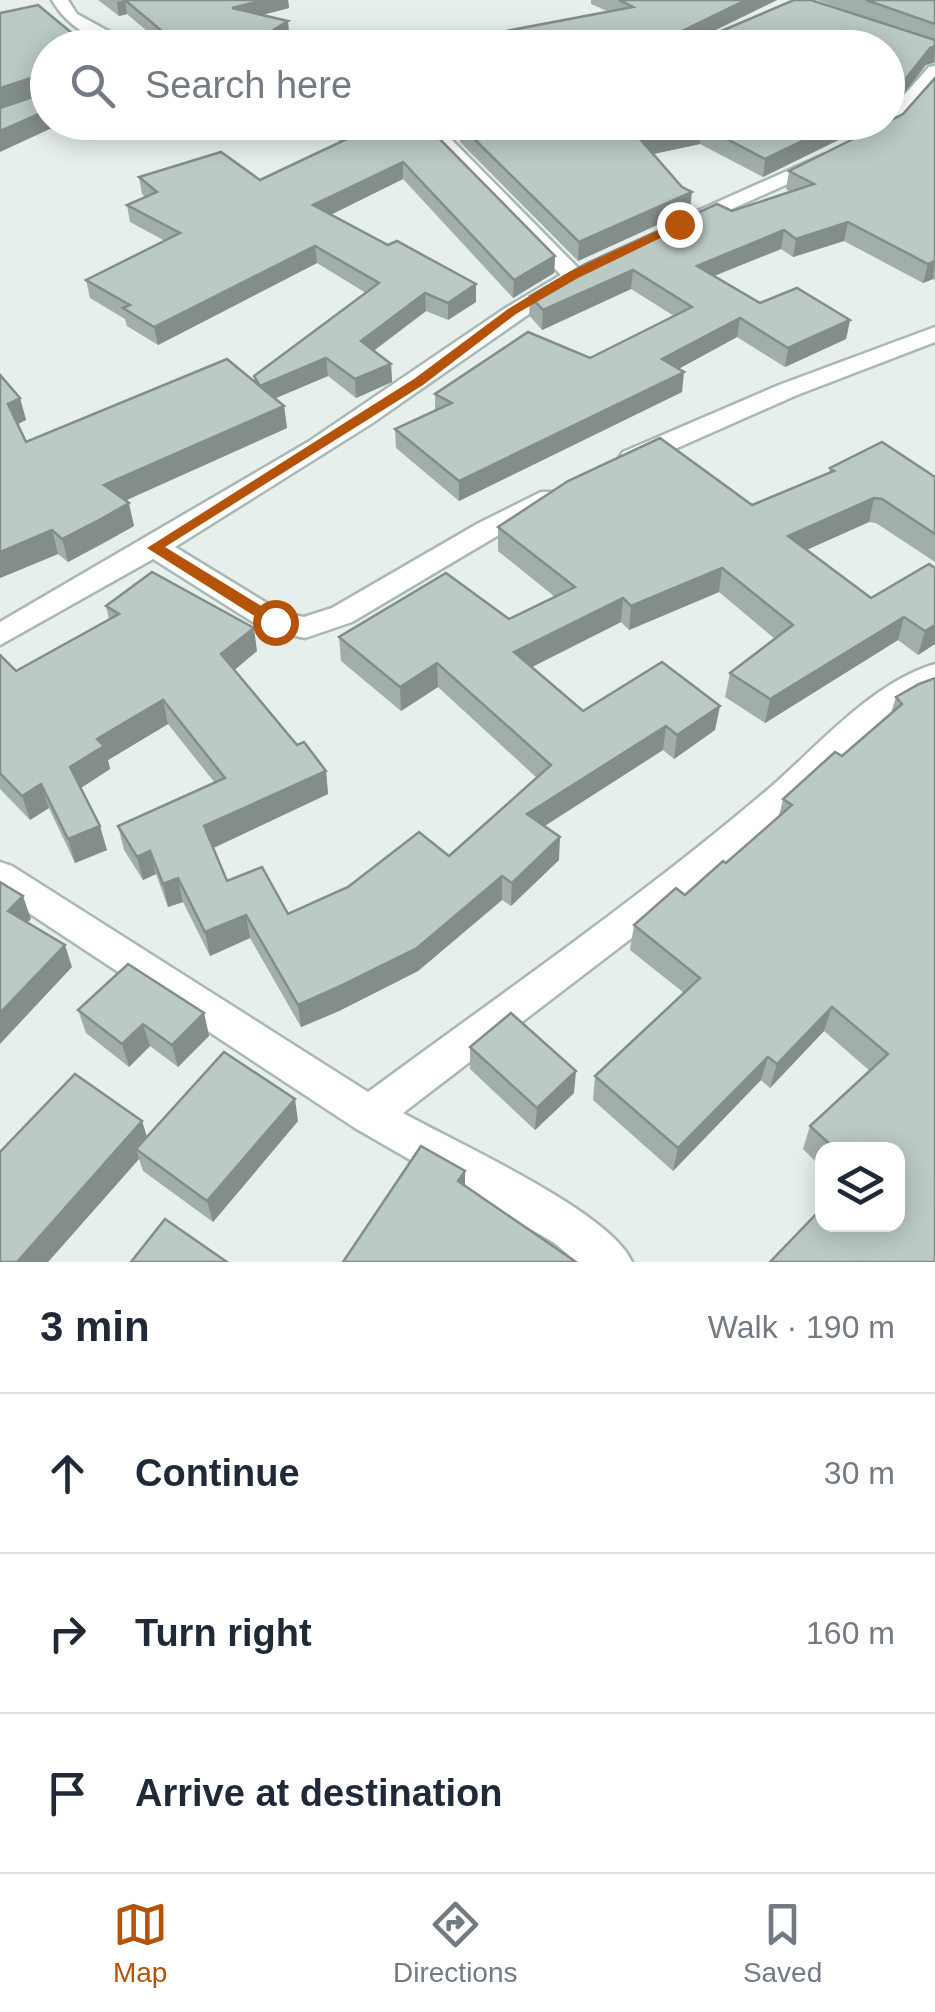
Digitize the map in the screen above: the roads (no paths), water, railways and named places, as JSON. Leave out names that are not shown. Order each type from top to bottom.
[{"type":"street","points":[[60,0],[70,17],[95,30]]},
{"type":"street","points":[[905,110],[935,71]]},
{"type":"street","points":[[0,635],[154,548],[337,436],[418,382],[512,311],[582,271],[442,140]]},
{"type":"street","points":[[661,232],[862,140]]},
{"type":"street","points":[[611,468],[788,390],[935,334]]},
{"type":"street","points":[[154,548],[275,622],[305,628],[342,615],[487,530],[576,486]]},
{"type":"street","points":[[369,1114],[748,824],[867,717],[935,675]]},
{"type":"street","points":[[0,876],[369,1114],[568,1228],[610,1262]]}]
